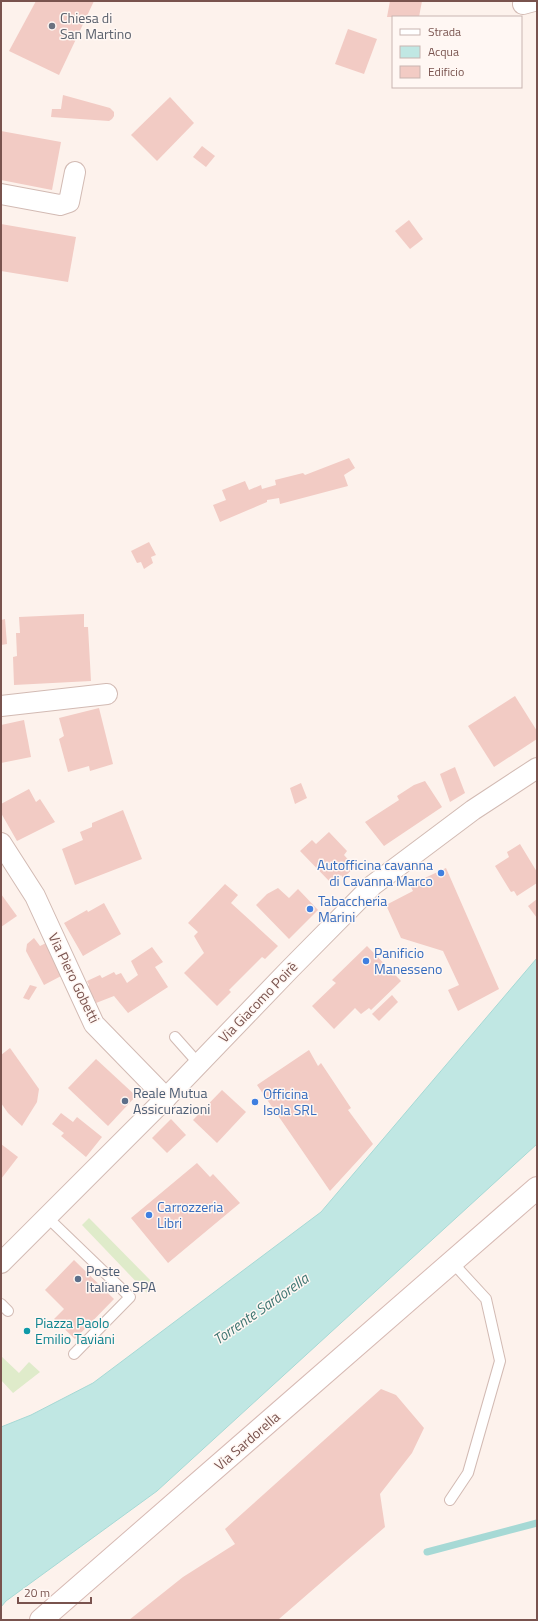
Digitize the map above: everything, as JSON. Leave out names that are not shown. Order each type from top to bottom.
[{"type":"main road","name":"Via Sardorella","points":[[41,1620],[537,1188]]},
{"type":"street","points":[[1,194],[60,205],[69,202],[75,172]]},
{"type":"street","points":[[1,706],[107,694]]},
{"type":"street","name":"Via Giacomo Poirè","points":[[1,1263],[166,1098],[373,885],[473,810],[537,768]]},
{"type":"street","name":"Via Piero Gobetti","points":[[1,843],[35,896],[94,1024],[166,1098]]},
{"type":"lane","points":[[175,1037],[199,1064]]},
{"type":"lane","points":[[47,1217],[130,1297],[74,1354]]},
{"type":"lane","points":[[450,1500],[468,1473],[500,1361],[486,1299],[452,1262]]},
{"type":"green space","points":[[89,1218],[156,1286],[147,1293],[82,1225]]},
{"type":"green space","points":[[1,1356],[19,1373],[29,1362],[40,1372],[13,1393],[1,1380]]},
{"type":"water","name":"Torrente Sardorella","points":[[537,958],[537,1144],[157,1491],[6,1601],[1,1607],[1,1427],[31,1415],[93,1383],[321,1212]]},
{"type":"building","name":"Chiesa di San Martino","points":[[36,1],[94,1],[59,75],[9,51]]},
{"type":"building","points":[[390,1],[422,1],[419,16],[387,17]]},
{"type":"building","points":[[348,29],[377,39],[364,74],[335,64]]},
{"type":"building","points":[[63,95],[110,108],[114,112],[114,116],[109,121],[51,117],[52,109],[61,109]]},
{"type":"building","points":[[170,97],[194,123],[157,161],[131,135]]},
{"type":"building","points":[[1,131],[61,142],[52,190],[1,180]]},
{"type":"building","points":[[202,146],[215,156],[206,167],[193,157]]},
{"type":"building","points":[[409,220],[423,239],[410,249],[395,231]]},
{"type":"building","points":[[1,224],[76,237],[68,282],[1,271]]},
{"type":"building","points":[[349,458],[355,468],[344,475],[348,486],[280,504],[279,498],[267,500],[267,502],[220,522],[213,505],[226,500],[222,490],[245,481],[249,490],[261,485],[262,489],[276,485],[275,480],[303,473],[305,475]]},
{"type":"building","points":[[149,542],[156,555],[151,557],[153,563],[144,569],[141,562],[137,563],[131,551]]},
{"type":"building","points":[[84,614],[84,627],[88,627],[91,681],[14,685],[13,657],[17,656],[16,633],[20,633],[19,617]]},
{"type":"building","points":[[5,619],[7,644],[1,645],[1,620]]},
{"type":"building","points":[[515,696],[537,731],[537,739],[494,767],[468,726]]},
{"type":"building","points":[[99,708],[113,764],[90,771],[89,766],[68,772],[59,739],[64,736],[59,718]]},
{"type":"building","points":[[24,720],[31,757],[1,763],[1,725]]},
{"type":"building","points":[[455,767],[465,793],[450,802],[440,774]]},
{"type":"building","points":[[425,781],[442,807],[384,846],[365,822],[399,800],[397,796],[414,785]]},
{"type":"building","points":[[301,783],[307,798],[295,804],[290,788]]},
{"type":"building","points":[[29,789],[36,802],[40,799],[55,822],[17,841],[1,813],[1,804]]},
{"type":"building","points":[[123,810],[142,859],[75,885],[62,849],[83,840],[80,832],[92,827],[92,823]]},
{"type":"building","points":[[329,832],[347,851],[344,855],[355,867],[343,878],[341,875],[332,884],[300,851],[312,840],[316,844]]},
{"type":"building","points":[[520,844],[537,872],[537,883],[517,896],[514,891],[511,892],[495,866],[509,857],[507,852]]},
{"type":"building","points":[[446,868],[499,989],[458,1011],[448,990],[459,985],[443,951],[401,938],[386,905],[413,891],[410,885]]},
{"type":"building","points":[[225,884],[238,895],[231,903],[278,946],[265,959],[262,957],[229,990],[231,992],[217,1006],[184,973],[204,953],[194,936],[198,932],[188,923]]},
{"type":"building","points":[[278,888],[289,898],[298,889],[318,910],[289,939],[256,905],[267,894]]},
{"type":"building","points":[[1,894],[17,916],[1,927]]},
{"type":"building","points":[[537,899],[537,918],[528,906]]},
{"type":"building","points":[[104,903],[121,934],[83,956],[64,923],[87,910],[88,912]]},
{"type":"building","points":[[34,938],[40,946],[46,943],[63,975],[44,985],[26,951],[27,944]]},
{"type":"building","points":[[367,946],[401,981],[371,1010],[369,1008],[361,1014],[355,1008],[334,1029],[312,1006],[336,983],[332,980]]},
{"type":"building","points":[[152,947],[163,962],[155,967],[168,987],[128,1013],[114,996],[96,1003],[94,998],[91,998],[86,990],[89,985],[87,981],[100,975],[102,978],[114,972],[116,975],[121,973],[127,983],[138,975],[131,961]]},
{"type":"building","points":[[30,985],[37,987],[29,1000],[23,998]]},
{"type":"building","points":[[392,995],[398,1002],[379,1021],[372,1014]]},
{"type":"building","points":[[10,1048],[39,1089],[37,1102],[22,1126],[8,1113],[1,1103],[1,1055]]},
{"type":"building","points":[[309,1050],[318,1066],[321,1063],[351,1108],[348,1110],[373,1144],[330,1191],[257,1085]]},
{"type":"building","points":[[96,1059],[136,1096],[108,1126],[68,1088]]},
{"type":"building","points":[[222,1090],[246,1112],[217,1143],[193,1120]]},
{"type":"building","points":[[61,1113],[73,1122],[77,1117],[102,1137],[86,1157],[61,1136],[64,1133],[52,1124]]},
{"type":"building","points":[[171,1119],[186,1135],[167,1153],[152,1138]]},
{"type":"building","points":[[1,1144],[18,1157],[1,1179]]},
{"type":"building","points":[[197,1163],[210,1177],[213,1174],[240,1203],[168,1263],[131,1218]]},
{"type":"building","points":[[74,1260],[114,1299],[75,1339],[54,1319],[64,1309],[45,1290]]},
{"type":"building","points":[[381,1389],[396,1395],[424,1428],[412,1453],[380,1494],[385,1527],[279,1619],[129,1620],[183,1577],[235,1544],[225,1529]]},
{"type":"waterway","points":[[427,1552],[537,1523]]},
{"type":"place","name":"Chiesa di San Martino","points":[[52,26]]},
{"type":"place","name":"Autofficina cavanna di Cavanna Marco","points":[[441,873]]},
{"type":"place","name":"Tabaccheria Marini","points":[[310,909]]},
{"type":"place","name":"Panificio Manesseno","points":[[366,961]]},
{"type":"place","name":"Reale Mutua Assicurazioni","points":[[125,1101]]},
{"type":"place","name":"Officina Isola SRL","points":[[255,1102]]},
{"type":"place","name":"Carrozzeria Libri","points":[[149,1215]]},
{"type":"place","name":"Poste Italiane SPA","points":[[78,1279]]},
{"type":"place","name":"Piazza Paolo Emilio Taviani","points":[[27,1331]]}]
